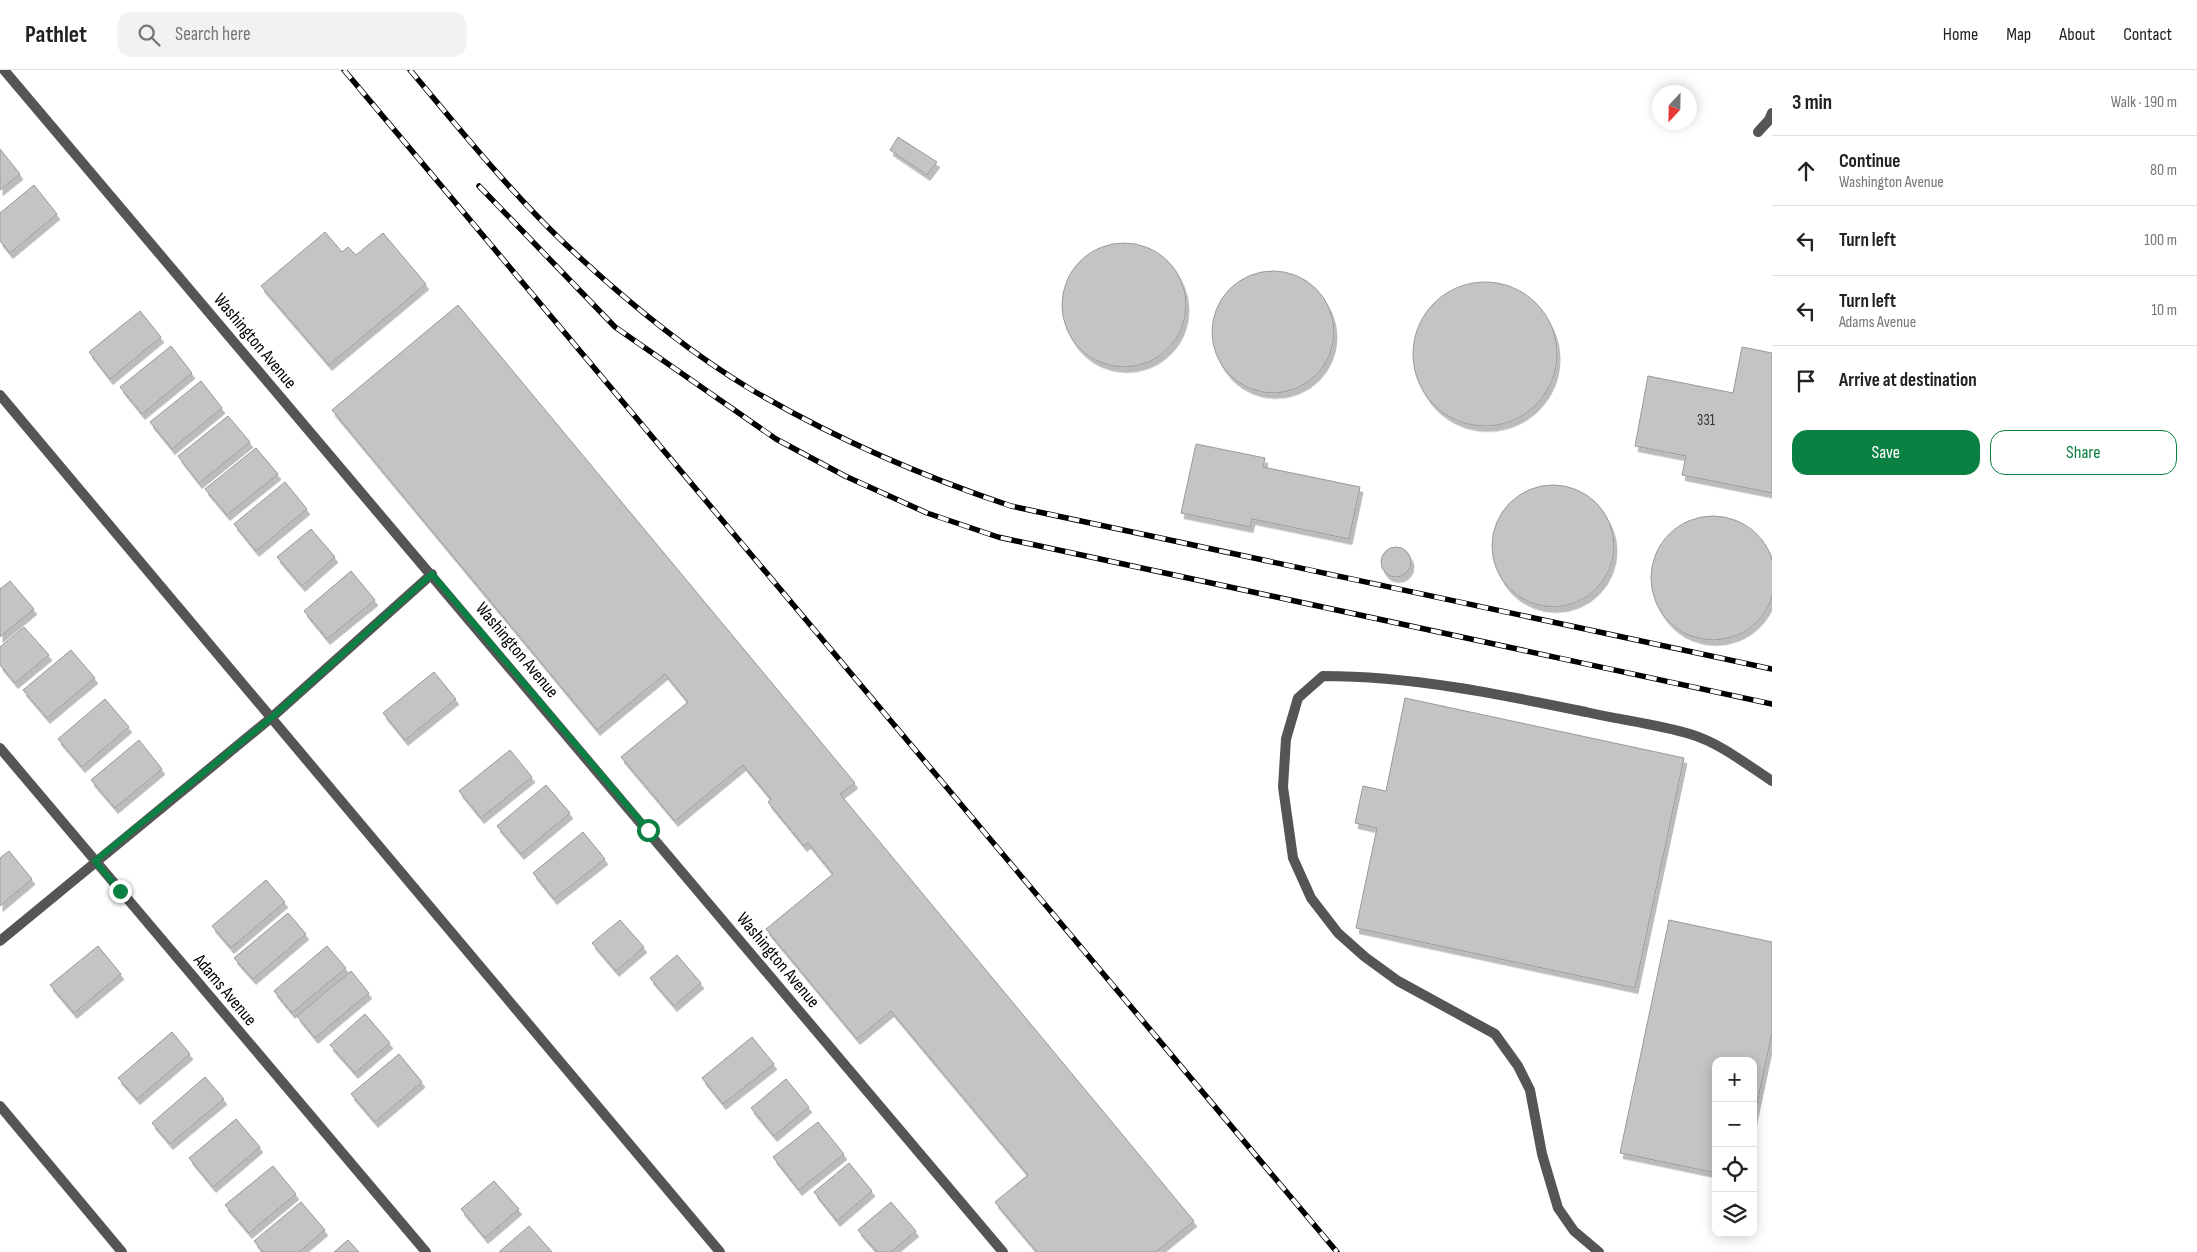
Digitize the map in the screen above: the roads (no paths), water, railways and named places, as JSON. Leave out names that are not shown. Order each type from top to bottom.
[{"type":"street","name":"Washington Avenue","points":[[4,70],[432,574],[1003,1252]]},
{"type":"street","points":[[1758,132],[1769,120],[1772,113]]},
{"type":"street","points":[[0,395],[720,1252]]},
{"type":"street","points":[[0,941],[271,718],[432,574]]},
{"type":"street","points":[[1599,1252],[1574,1232],[1558,1208],[1542,1154],[1530,1090],[1518,1066],[1496,1034],[1398,981],[1365,957],[1338,933],[1311,898],[1293,858],[1283,787],[1286,739],[1298,698],[1322,676],[1355,676],[1416,682],[1540,703],[1690,734],[1721,748],[1772,781]]},
{"type":"street","name":"Adams Avenue","points":[[0,748],[426,1252]]},
{"type":"street","points":[[0,1106],[122,1252]]},
{"type":"railway","points":[[344,70],[1337,1252]]},
{"type":"railway","points":[[410,70],[521,199],[561,240],[629,301],[677,339],[752,390],[814,424],[879,455],[944,482],[1011,506],[1772,669]]},
{"type":"railway","points":[[479,186],[615,327],[776,439],[845,476],[927,513],[998,537],[1772,704]]}]
